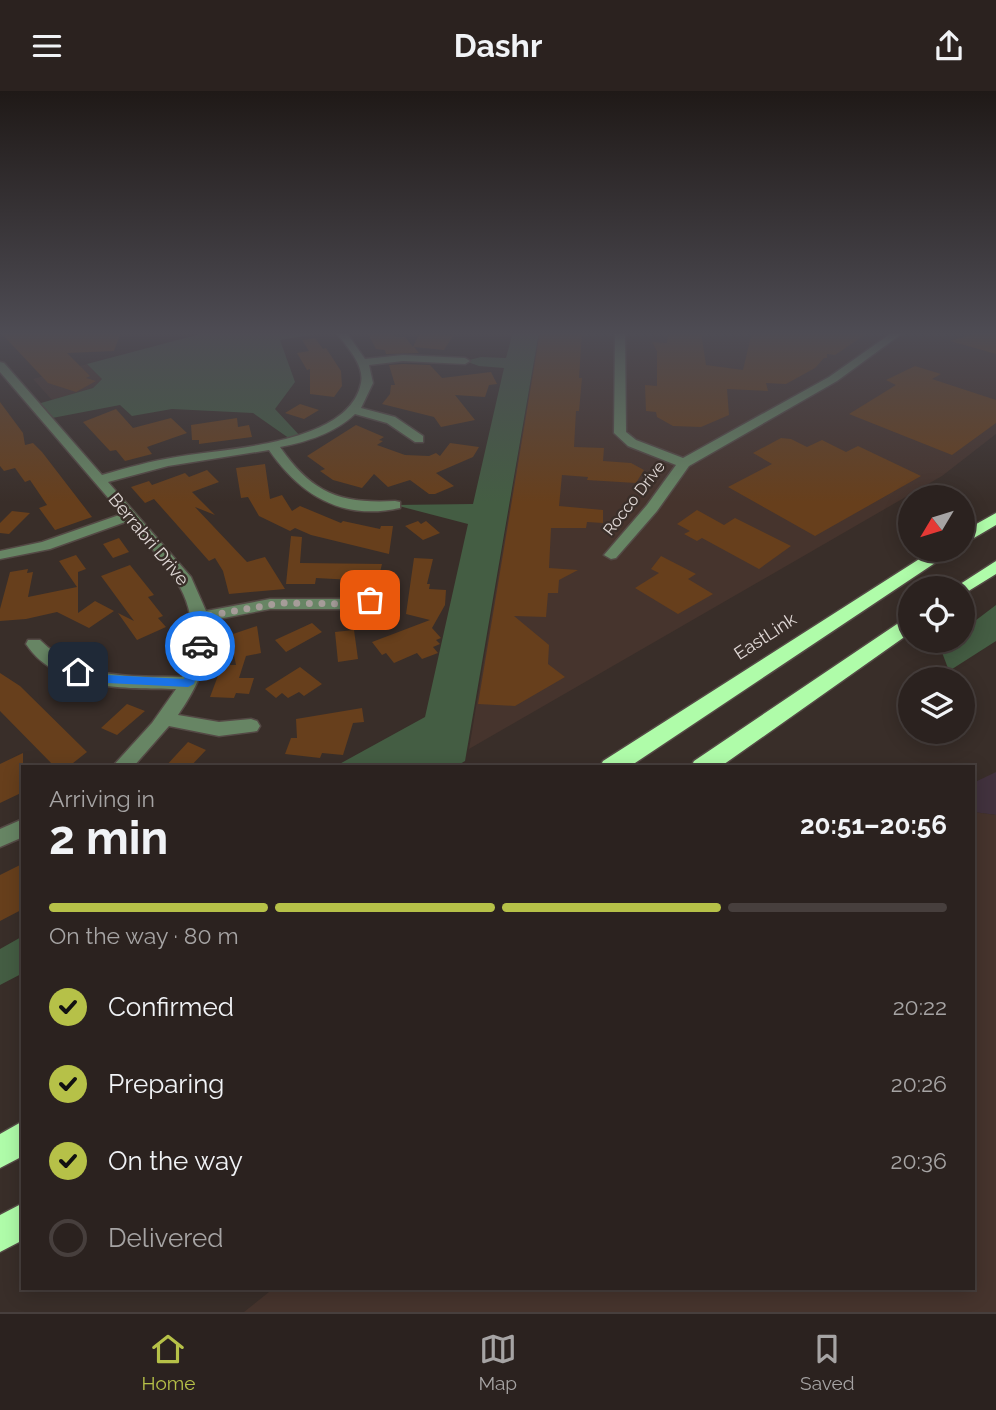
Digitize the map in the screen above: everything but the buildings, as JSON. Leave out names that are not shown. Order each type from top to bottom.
[{"type":"highway","points":[[975,532],[996,518]]},
{"type":"highway","name":"EastLink","points":[[614,765],[928,562]]},
{"type":"highway","points":[[975,580],[996,566]]},
{"type":"highway","points":[[705,765],[898,632]]},
{"type":"highway","points":[[0,1152],[21,1138]]},
{"type":"highway","points":[[0,1235],[21,1221]]},
{"type":"street","name":"Berrabri Drive","points":[[21,389],[186,580],[201,617],[199,653],[188,684],[166,719],[123,765]]},
{"type":"street","points":[[100,481],[179,460],[273,447],[317,432],[352,409],[364,389]]},
{"type":"street","points":[[620,389],[620,433],[632,443],[684,463]]},
{"type":"street","name":"Rocco Drive","points":[[611,555],[652,508],[684,463],[815,389]]},
{"type":"street","points":[[352,409],[395,422],[419,439]]},
{"type":"street","points":[[273,447],[293,476],[320,494],[353,505],[395,505]]},
{"type":"street","points":[[0,555],[46,546],[130,516]]},
{"type":"street","points":[[201,617],[280,603],[352,604],[370,600]]},
{"type":"street","points":[[34,645],[52,663],[88,675],[188,684]]},
{"type":"street","points":[[166,719],[219,729],[251,726]]},
{"type":"street","points":[[0,839],[21,828]]},
{"type":"shaded area","points":[[42,389],[90,389],[52,400]]},
{"type":"shaded area","points":[[529,389],[996,389],[996,434],[926,485],[898,485],[898,501],[469,749]]},
{"type":"shaded area","points":[[996,772],[996,815],[975,812],[975,782]]},
{"type":"shaded area","points":[[975,812],[996,815],[996,1312],[244,1312],[272,1290],[975,1290]]},
{"type":"green space","points":[[90,389],[290,389],[275,409],[302,438],[293,441],[253,413],[172,409],[132,416],[120,405],[47,419],[34,405]]},
{"type":"green space","points":[[499,389],[529,389],[465,761],[458,765],[338,765],[425,717],[468,524],[395,505],[473,504]]},
{"type":"green space","points":[[996,605],[996,641],[955,667],[948,667],[942,653],[975,653],[975,621]]},
{"type":"green space","points":[[21,937],[21,974],[0,985],[0,949]]},
{"type":"way so far","points":[[200,646],[201,617],[270,604],[352,604],[370,600]]},
{"type":"route","points":[[78,672],[107,679],[188,684],[200,646]]}]
